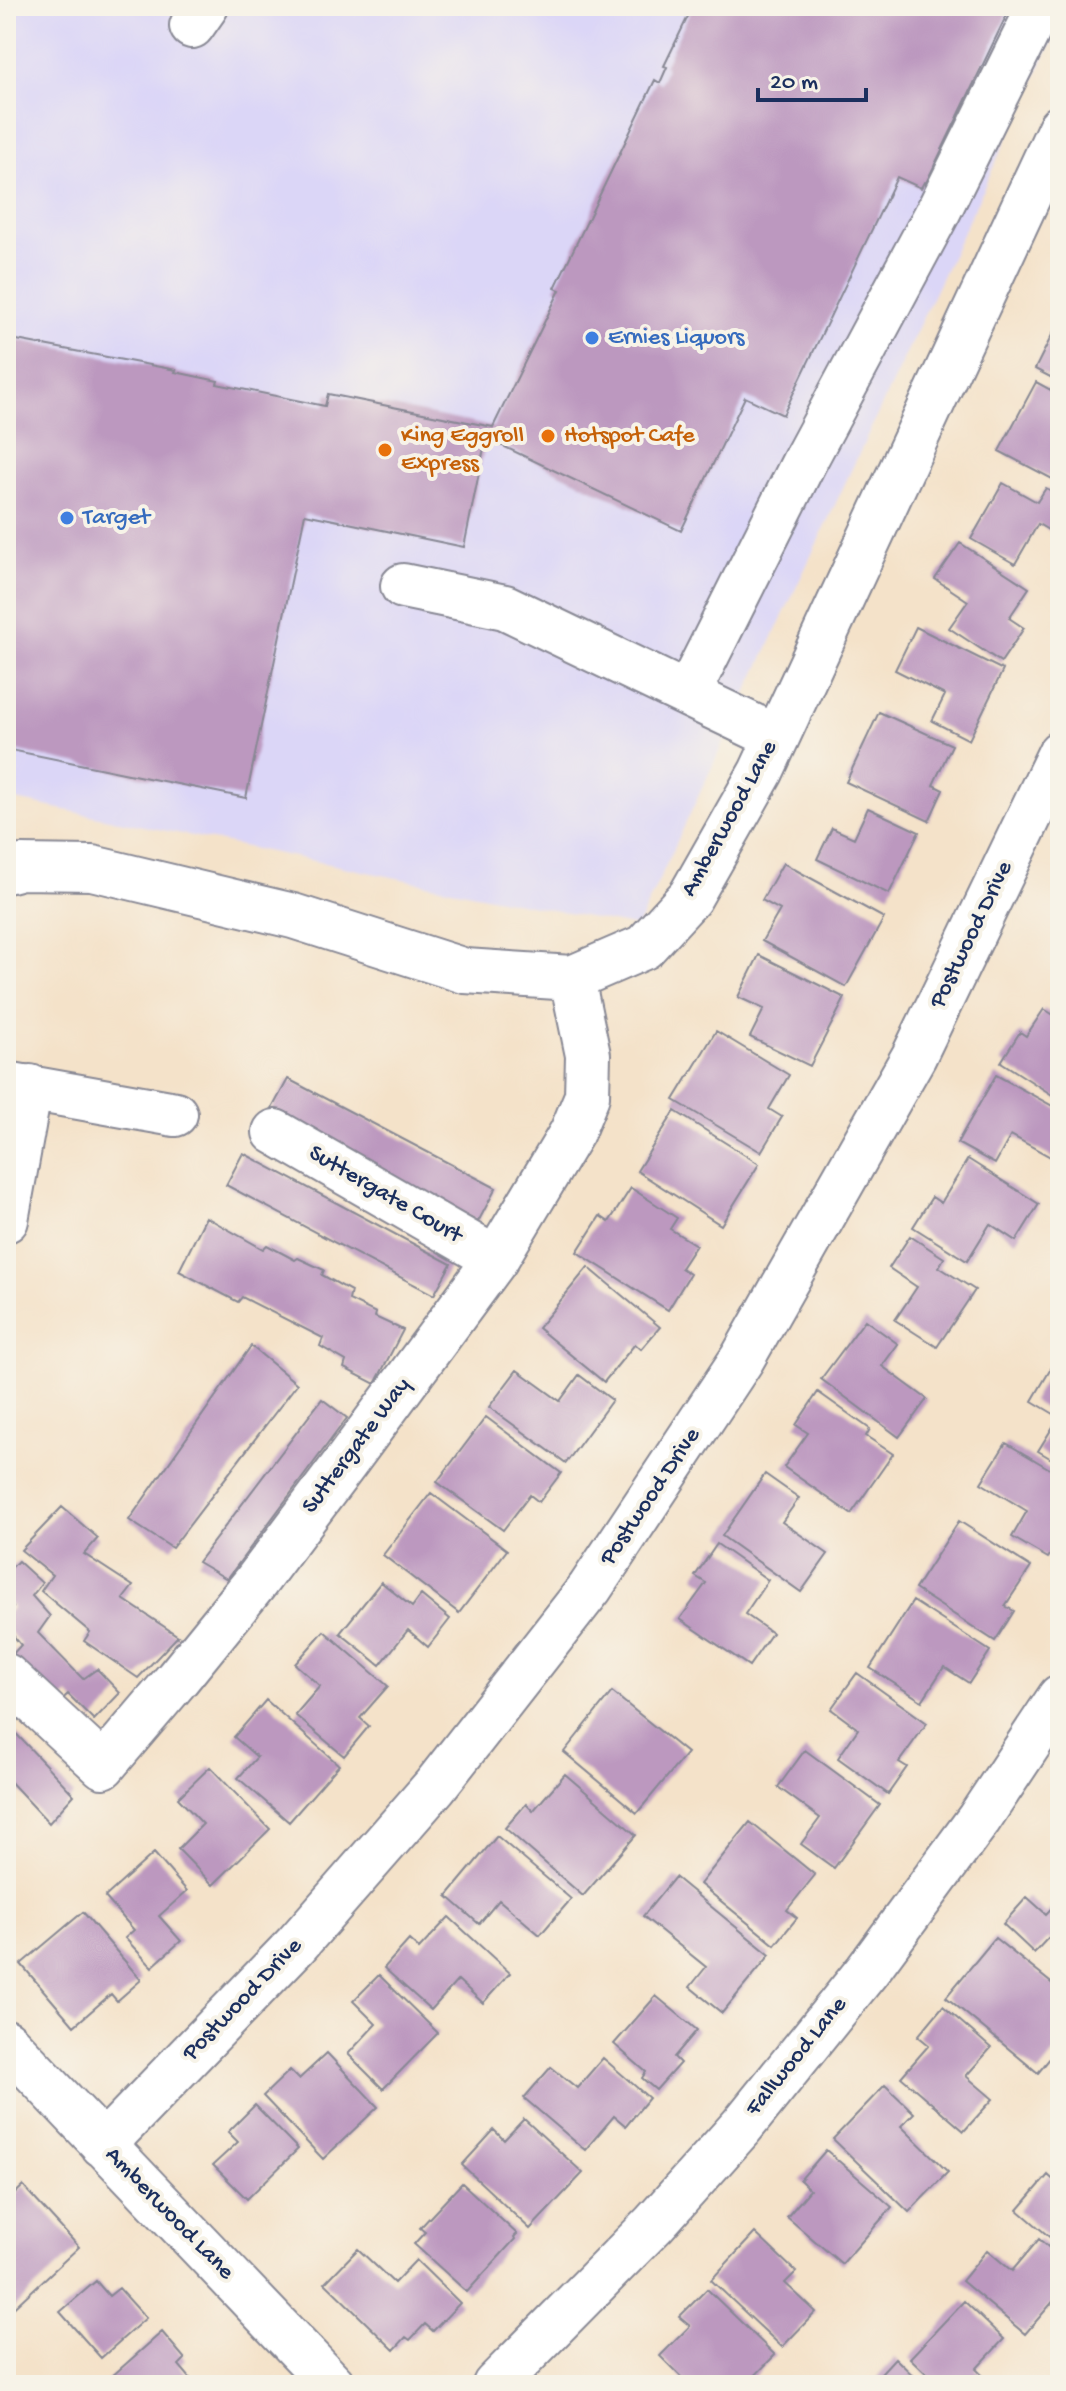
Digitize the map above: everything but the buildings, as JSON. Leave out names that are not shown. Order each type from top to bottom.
[{"type":"street","points":[[688,693],[804,462],[939,210],[1040,6]]},
{"type":"street","name":"Amberwood Lane","points":[[6,871],[21,867],[92,868],[293,916],[465,971],[572,978],[644,947],[690,897],[761,772],[1060,128]]},
{"type":"street","points":[[403,586],[505,607],[776,737]]},
{"type":"street","name":"Postwood Drive","points":[[103,2145],[296,1945],[435,1786],[590,1588],[742,1359],[914,1056],[1060,753]]},
{"type":"street","name":"Suttergate Way","points":[[6,1676],[103,1766],[255,1583],[496,1259],[572,1132],[587,1096],[588,1055],[572,978]]},
{"type":"street","points":[[6,1220],[18,1085],[175,1114]]},
{"type":"street","name":"Suttergate Court","points":[[275,1132],[496,1259]]},
{"type":"street","name":"Fallwood Lane","points":[[495,2385],[654,2224],[742,2126],[867,1971],[979,1819],[1060,1697]]},
{"type":"street","name":"Amberwood Lane","points":[[6,2042],[333,2385]]},
{"type":"shaded area","points":[[6,6],[1060,6],[1060,25],[637,927],[6,798]]},
{"type":"place","name":"Ernies Liquors","points":[[592,338]]},
{"type":"place","name":"Hotspot Cafe","points":[[548,436]]},
{"type":"place","name":"King Eggroll Express","points":[[385,450]]},
{"type":"place","name":"Target","points":[[67,518]]}]
